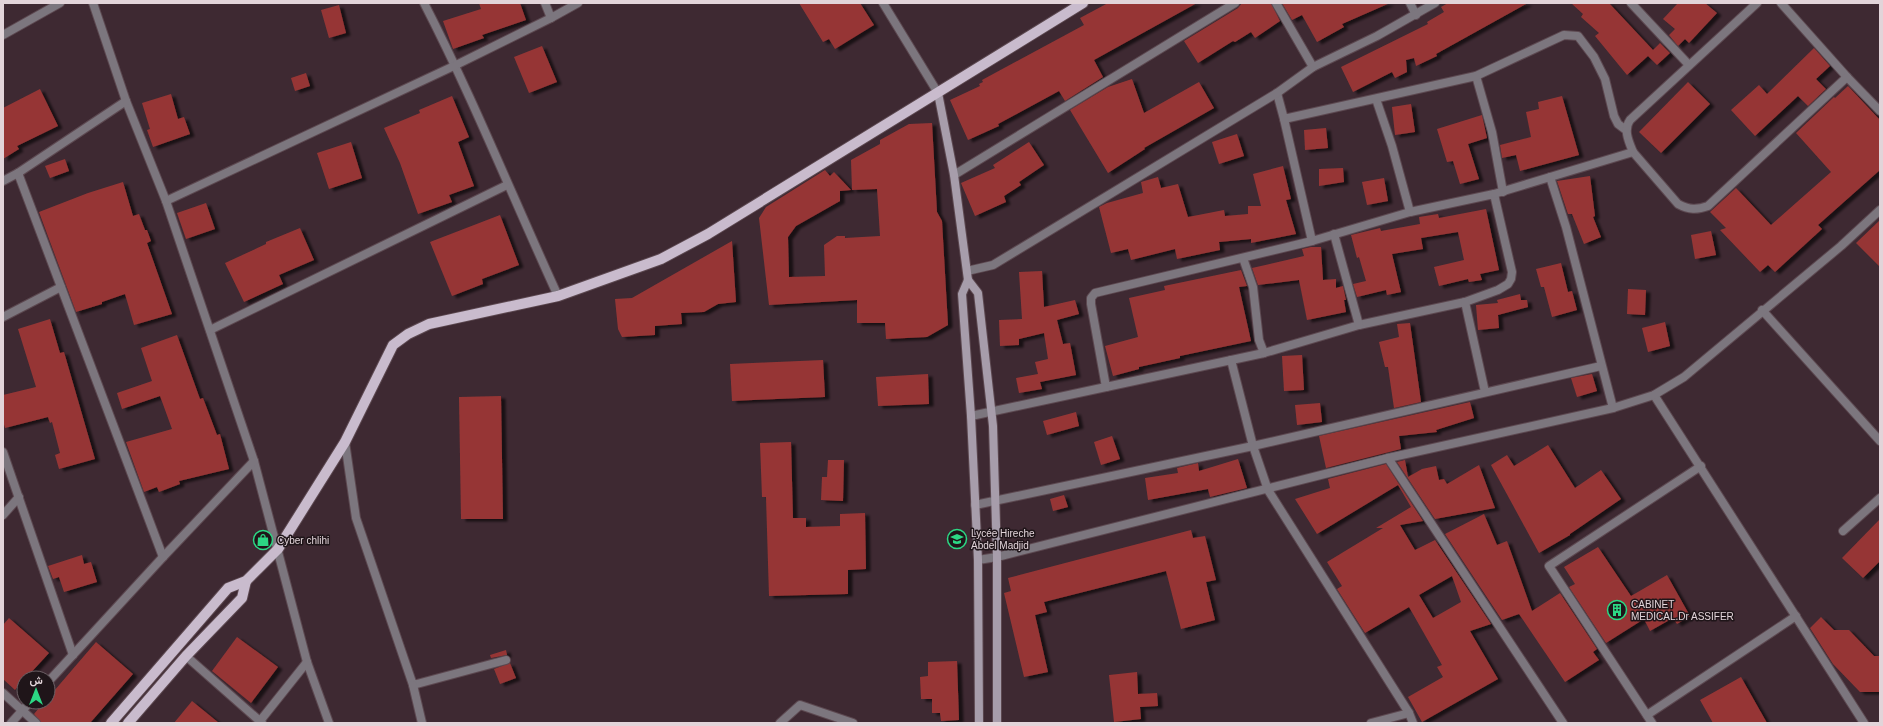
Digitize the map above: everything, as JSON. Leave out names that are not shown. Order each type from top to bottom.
[{"type":"main road","points":[[111,723],[228,588],[246,581],[278,549],[345,442],[394,345],[408,334],[429,324],[558,296],[661,259],[708,234],[1083,3]]},
{"type":"main road","points":[[128,723],[186,656],[242,598],[246,581]]},
{"type":"street","points":[[3,35],[60,3]]},
{"type":"street","points":[[93,3],[126,101],[166,201],[254,461],[307,662],[328,723]]},
{"type":"street","points":[[424,3],[456,65],[507,185],[558,296]]},
{"type":"street","points":[[545,3],[551,18]]},
{"type":"street","points":[[166,201],[456,65],[578,3]]},
{"type":"street","points":[[883,3],[938,93],[954,175],[967,276],[962,294],[971,416],[978,560],[979,723]]},
{"type":"street","points":[[954,175],[1235,3]]},
{"type":"street","points":[[1276,3],[1313,67]]},
{"type":"street","points":[[1410,3],[1416,15]]},
{"type":"street","points":[[967,276],[992,265],[1277,93],[1313,67],[1416,15],[1435,3]]},
{"type":"street","points":[[1631,3],[1689,65]]},
{"type":"street","points":[[1757,3],[1626,125],[1626,130],[1633,152],[1678,204],[1687,209],[1703,208],[1708,206],[1747,172],[1847,78]]},
{"type":"street","points":[[1781,3],[1847,78],[1880,111]]},
{"type":"street","points":[[1284,119],[1476,76],[1564,35],[1578,36],[1600,69],[1614,116],[1618,124],[1626,130]]},
{"type":"street","points":[[1476,76],[1492,132],[1503,192]]},
{"type":"street","points":[[1277,93],[1312,241]]},
{"type":"street","points":[[1376,99],[1392,146],[1410,212]]},
{"type":"street","points":[[3,181],[18,173],[126,101]]},
{"type":"street","points":[[1106,387],[1092,316],[1090,298],[1093,294],[1312,241],[1410,212],[1503,192],[1633,152]]},
{"type":"street","points":[[18,173],[162,557]]},
{"type":"street","points":[[1550,177],[1566,227],[1613,408]]},
{"type":"street","points":[[210,330],[507,185]]},
{"type":"street","points":[[971,416],[1264,353],[1359,326],[1465,302],[1498,290],[1508,284],[1511,279],[1511,265],[1494,194]]},
{"type":"street","points":[[978,560],[997,557],[1268,490],[1388,458],[1613,408],[1654,395],[1684,377],[1840,246],[1880,210]]},
{"type":"street","points":[[1334,234],[1359,326]]},
{"type":"street","points":[[1243,258],[1252,287],[1259,340],[1264,353]]},
{"type":"street","points":[[967,276],[978,293],[992,412],[997,557],[997,723]]},
{"type":"street","points":[[3,317],[61,287]]},
{"type":"street","points":[[1465,302],[1485,392]]},
{"type":"street","points":[[1762,310],[1880,441]]},
{"type":"street","points":[[1231,360],[1253,446],[1268,490],[1409,713],[1413,723]]},
{"type":"street","points":[[975,505],[996,502],[1253,446],[1601,366]]},
{"type":"street","points":[[1654,395],[1701,466],[1864,723]]},
{"type":"street","points":[[345,442],[356,518],[413,685],[422,723]]},
{"type":"street","points":[[3,452],[73,655]]},
{"type":"street","points":[[1388,458],[1563,723]]},
{"type":"street","points":[[56,673],[162,557],[254,461]]},
{"type":"street","points":[[1652,723],[1549,566],[1701,466]]},
{"type":"street","points":[[3,515],[19,497]]},
{"type":"street","points":[[1843,531],[1880,498]]},
{"type":"street","points":[[1647,715],[1796,616]]},
{"type":"street","points":[[186,656],[261,722],[307,662]]},
{"type":"street","points":[[413,685],[506,660]]},
{"type":"street","points":[[3,693],[16,704]]},
{"type":"street","points":[[780,723],[800,705],[852,723]]},
{"type":"street","points":[[11,723],[23,710],[36,723]]},
{"type":"street","points":[[1371,723],[1409,713]]},
{"type":"building","points":[[479,3],[520,3],[526,20],[482,35],[484,38],[453,49],[443,21],[481,9]]},
{"type":"building","points":[[799,3],[860,3],[874,25],[835,49],[829,39],[823,42]]},
{"type":"building","points":[[1108,3],[1197,3],[1094,60],[1103,77],[1065,101],[1059,91],[998,124],[999,126],[968,140],[950,100],[980,86],[979,84],[983,82],[982,80],[1084,25],[1080,18]]},
{"type":"building","points":[[1242,3],[1271,3],[1280,21],[1255,38],[1251,32],[1235,42],[1233,41],[1198,63],[1184,41],[1238,8]]},
{"type":"building","points":[[1282,3],[1390,3],[1342,24],[1344,27],[1317,42],[1302,15],[1292,20]]},
{"type":"building","points":[[1448,3],[1528,3],[1436,54],[1437,56],[1416,66],[1414,58],[1406,60],[1407,72],[1395,78],[1392,72],[1353,92],[1341,67],[1428,24],[1427,22],[1444,12],[1441,7]]},
{"type":"building","points":[[1571,3],[1609,3],[1653,50],[1660,43],[1670,53],[1657,65],[1648,56],[1627,75],[1595,36],[1599,33],[1581,17],[1583,14]]},
{"type":"building","points":[[1678,3],[1705,3],[1717,13],[1689,43],[1685,39],[1678,46],[1669,35],[1675,29],[1663,19]]},
{"type":"building","points":[[339,5],[346,33],[329,38],[321,10]]},
{"type":"building","points":[[542,46],[557,82],[529,93],[514,57]]},
{"type":"building","points":[[1814,48],[1830,66],[1816,79],[1826,89],[1808,106],[1798,96],[1755,136],[1731,110],[1759,85],[1767,94]]},
{"type":"building","points":[[306,73],[310,86],[295,91],[291,78]]},
{"type":"building","points":[[1132,79],[1144,113],[1199,82],[1214,108],[1144,148],[1145,149],[1108,173],[1070,110],[1108,87]]},
{"type":"building","points":[[1688,82],[1710,104],[1661,153],[1639,132]]},
{"type":"building","points":[[1848,86],[1880,120],[1880,170],[1818,225],[1822,229],[1775,272],[1768,265],[1760,272],[1720,230],[1726,228],[1710,212],[1736,188],[1771,225],[1831,172],[1796,133],[1834,97],[1835,98]]},
{"type":"building","points":[[40,89],[58,126],[17,146],[19,149],[3,159],[3,108]]},
{"type":"building","points":[[171,94],[178,119],[184,117],[190,134],[153,147],[147,130],[150,129],[142,103]]},
{"type":"building","points":[[452,96],[469,137],[458,142],[474,186],[449,195],[452,202],[418,214],[400,163],[384,128],[420,113],[419,110]]},
{"type":"building","points":[[1562,96],[1579,155],[1520,171],[1516,155],[1502,158],[1500,145],[1531,137],[1526,112],[1539,109],[1538,102]]},
{"type":"building","points":[[1411,104],[1415,132],[1395,135],[1392,107]]},
{"type":"building","points":[[1482,115],[1487,138],[1468,144],[1479,179],[1460,184],[1453,161],[1447,162],[1437,129]]},
{"type":"building","points":[[932,123],[937,212],[942,221],[948,325],[927,337],[886,339],[885,323],[857,323],[857,300],[769,305],[759,218],[766,207],[825,170],[830,176],[834,172],[851,190],[840,191],[840,201],[796,226],[788,237],[789,277],[825,276],[824,245],[837,236],[845,236],[845,238],[880,236],[877,189],[852,190],[851,160],[880,144],[880,140],[909,124]]},
{"type":"building","points":[[1326,128],[1328,148],[1305,150],[1304,130]]},
{"type":"building","points":[[1237,134],[1244,156],[1219,164],[1212,142]]},
{"type":"building","points":[[351,142],[362,178],[329,189],[317,153]]},
{"type":"building","points":[[1029,142],[1044,165],[1019,182],[1021,185],[1004,196],[1006,202],[975,216],[961,183],[995,168],[993,165]]},
{"type":"building","points":[[65,159],[69,171],[50,178],[45,166]]},
{"type":"building","points":[[1283,166],[1291,199],[1286,200],[1296,234],[1251,243],[1251,239],[1219,242],[1220,250],[1177,259],[1175,249],[1131,260],[1128,249],[1111,253],[1099,207],[1107,203],[1143,193],[1141,182],[1158,177],[1161,188],[1178,184],[1188,217],[1224,210],[1225,216],[1248,214],[1248,206],[1261,206],[1253,174]]},
{"type":"building","points":[[1343,168],[1344,182],[1319,186],[1319,169]]},
{"type":"building","points":[[1590,176],[1595,216],[1593,217],[1601,237],[1584,244],[1572,214],[1568,214],[1557,181]]},
{"type":"building","points":[[1384,178],[1388,201],[1367,205],[1362,182]]},
{"type":"building","points":[[123,182],[133,216],[139,214],[145,230],[147,230],[151,241],[147,243],[172,314],[134,325],[125,294],[102,302],[102,304],[76,312],[39,212],[88,193]]},
{"type":"building","points":[[206,203],[215,229],[186,239],[177,213]]},
{"type":"building","points":[[1486,209],[1499,270],[1480,274],[1482,280],[1469,282],[1468,279],[1439,286],[1434,267],[1464,260],[1458,232],[1421,238],[1423,249],[1392,254],[1401,292],[1387,295],[1386,290],[1357,297],[1353,284],[1366,281],[1359,257],[1357,258],[1351,235],[1380,228],[1381,231],[1420,224],[1419,217],[1438,214],[1439,218]]},
{"type":"building","points":[[500,215],[519,265],[482,279],[483,284],[452,296],[430,242]]},
{"type":"building","points":[[1880,220],[1880,267],[1856,243]]},
{"type":"building","points":[[300,228],[314,260],[279,275],[283,284],[244,302],[225,263],[266,244],[266,242]]},
{"type":"building","points":[[1711,231],[1716,255],[1695,259],[1691,235]]},
{"type":"building","points":[[732,241],[736,302],[718,304],[704,312],[681,313],[682,324],[655,326],[655,335],[622,337],[618,329],[615,299],[632,298]]},
{"type":"building","points":[[1321,247],[1323,280],[1336,279],[1336,288],[1343,286],[1346,300],[1344,300],[1346,312],[1307,320],[1299,280],[1258,285],[1252,268],[1304,256],[1302,249]]},
{"type":"building","points":[[1561,263],[1568,292],[1572,291],[1577,310],[1552,317],[1544,287],[1541,287],[1536,269]]},
{"type":"building","points":[[1241,270],[1247,286],[1239,287],[1251,341],[1180,356],[1180,358],[1139,367],[1139,369],[1113,376],[1105,346],[1138,337],[1129,298],[1165,290],[1164,286]]},
{"type":"building","points":[[1042,271],[1044,307],[1075,300],[1079,314],[1057,320],[1063,344],[1070,343],[1076,375],[1040,382],[1042,389],[1019,393],[1016,378],[1038,374],[1035,362],[1048,359],[1044,333],[1019,339],[1019,345],[1000,346],[999,320],[1022,319],[1019,272]]},
{"type":"building","points":[[1628,289],[1646,290],[1645,315],[1627,314]]},
{"type":"building","points":[[1520,294],[1521,300],[1527,300],[1528,307],[1498,315],[1499,328],[1478,330],[1476,305],[1498,303],[1497,300]]},
{"type":"building","points":[[50,319],[60,353],[64,352],[95,459],[59,469],[55,455],[60,453],[52,422],[50,423],[48,417],[5,428],[3,421],[3,395],[36,387],[18,329]]},
{"type":"building","points":[[1665,322],[1670,346],[1648,352],[1642,328]]},
{"type":"building","points":[[1410,323],[1421,402],[1394,408],[1388,367],[1385,367],[1379,342],[1399,337],[1397,324]]},
{"type":"building","points":[[177,335],[200,399],[203,398],[217,435],[220,434],[229,469],[179,481],[180,484],[159,492],[157,487],[144,492],[126,442],[172,429],[160,396],[122,409],[117,393],[152,381],[141,348]]},
{"type":"building","points":[[1302,355],[1304,390],[1284,391],[1282,356]]},
{"type":"building","points":[[823,360],[825,397],[732,401],[730,364]]},
{"type":"building","points":[[928,374],[929,404],[878,406],[876,377]]},
{"type":"building","points":[[1592,374],[1597,391],[1577,397],[1571,378]]},
{"type":"building","points":[[501,396],[503,519],[461,519],[459,397]]},
{"type":"building","points":[[1470,402],[1474,418],[1436,430],[1437,432],[1399,436],[1401,449],[1326,468],[1319,436]]},
{"type":"building","points":[[1320,403],[1322,422],[1297,425],[1295,405]]},
{"type":"building","points":[[1076,412],[1079,426],[1047,435],[1043,421]]},
{"type":"building","points":[[1112,436],[1120,459],[1101,465],[1094,442]]},
{"type":"building","points":[[791,442],[793,518],[806,518],[806,527],[840,526],[840,514],[865,513],[866,569],[848,570],[848,594],[769,596],[766,497],[762,497],[760,443]]},
{"type":"building","points":[[1548,445],[1575,488],[1601,470],[1621,499],[1570,535],[1539,553],[1491,465],[1507,455],[1514,466]]},
{"type":"building","points":[[1238,459],[1247,488],[1210,497],[1208,489],[1148,500],[1145,478],[1178,473],[1177,468],[1198,463],[1199,471]]},
{"type":"building","points":[[828,460],[844,460],[843,501],[821,500],[822,477],[827,477]]},
{"type":"building","points":[[1405,460],[1408,477],[1422,469],[1436,466],[1439,480],[1444,479],[1447,484],[1479,465],[1495,508],[1435,519],[1397,462]]},
{"type":"building","points":[[1386,464],[1423,521],[1400,525],[1415,550],[1435,540],[1491,624],[1470,631],[1498,679],[1422,722],[1408,697],[1443,677],[1437,667],[1442,665],[1409,607],[1365,633],[1337,589],[1342,586],[1327,562],[1383,528],[1376,528],[1411,507],[1398,485],[1317,534],[1295,499],[1330,488],[1328,479]],"holes":[[[1452,576],[1461,602],[1433,618],[1419,595]]]},
{"type":"building","points":[[1064,495],[1068,507],[1053,511],[1050,499]]},
{"type":"building","points":[[1484,514],[1497,545],[1507,541],[1532,611],[1560,593],[1597,649],[1593,652],[1599,660],[1565,682],[1519,614],[1502,620],[1445,534]]},
{"type":"building","points":[[1880,519],[1880,561],[1863,578],[1842,558]]},
{"type":"building","points":[[1191,530],[1193,538],[1205,536],[1216,580],[1206,582],[1215,620],[1181,629],[1166,571],[1044,602],[1047,612],[1035,615],[1048,672],[1024,677],[1004,593],[1011,591],[1008,578]]},
{"type":"building","points":[[1598,547],[1631,596],[1667,575],[1690,616],[1677,624],[1673,618],[1650,631],[1644,619],[1606,643],[1569,587],[1575,584],[1564,567]]},
{"type":"building","points":[[82,555],[84,564],[91,562],[97,582],[64,592],[59,577],[53,579],[48,566]]},
{"type":"building","points":[[1821,617],[1834,630],[1849,630],[1874,656],[1880,656],[1880,692],[1860,692],[1833,664],[1810,628]]},
{"type":"building","points":[[9,618],[49,653],[33,670],[16,670],[15,690],[3,679],[3,625]]},
{"type":"building","points":[[237,637],[278,667],[251,703],[212,671]]},
{"type":"building","points":[[96,642],[133,674],[90,723],[41,723],[34,714],[37,710],[56,710],[56,689]]},
{"type":"building","points":[[506,650],[507,655],[491,658],[490,655]]},
{"type":"building","points":[[957,661],[959,720],[941,721],[940,713],[932,713],[932,699],[921,699],[920,677],[928,676],[928,662]]},
{"type":"building","points":[[510,663],[516,678],[500,684],[494,669]]},
{"type":"building","points":[[1137,672],[1138,694],[1157,693],[1158,706],[1140,707],[1141,719],[1114,722],[1109,675]]},
{"type":"building","points":[[1741,677],[1767,723],[1713,723],[1700,700]]},
{"type":"building","points":[[192,701],[219,723],[174,723]]},
{"type":"place","name":"Lycée Hireche Abdel Madjid","points":[[957,539]]},
{"type":"place","name":"Cyber chlihi","points":[[263,540]]},
{"type":"place","name":"CABINET MEDICAL.Dr ASSIFER","points":[[1617,610]]}]
